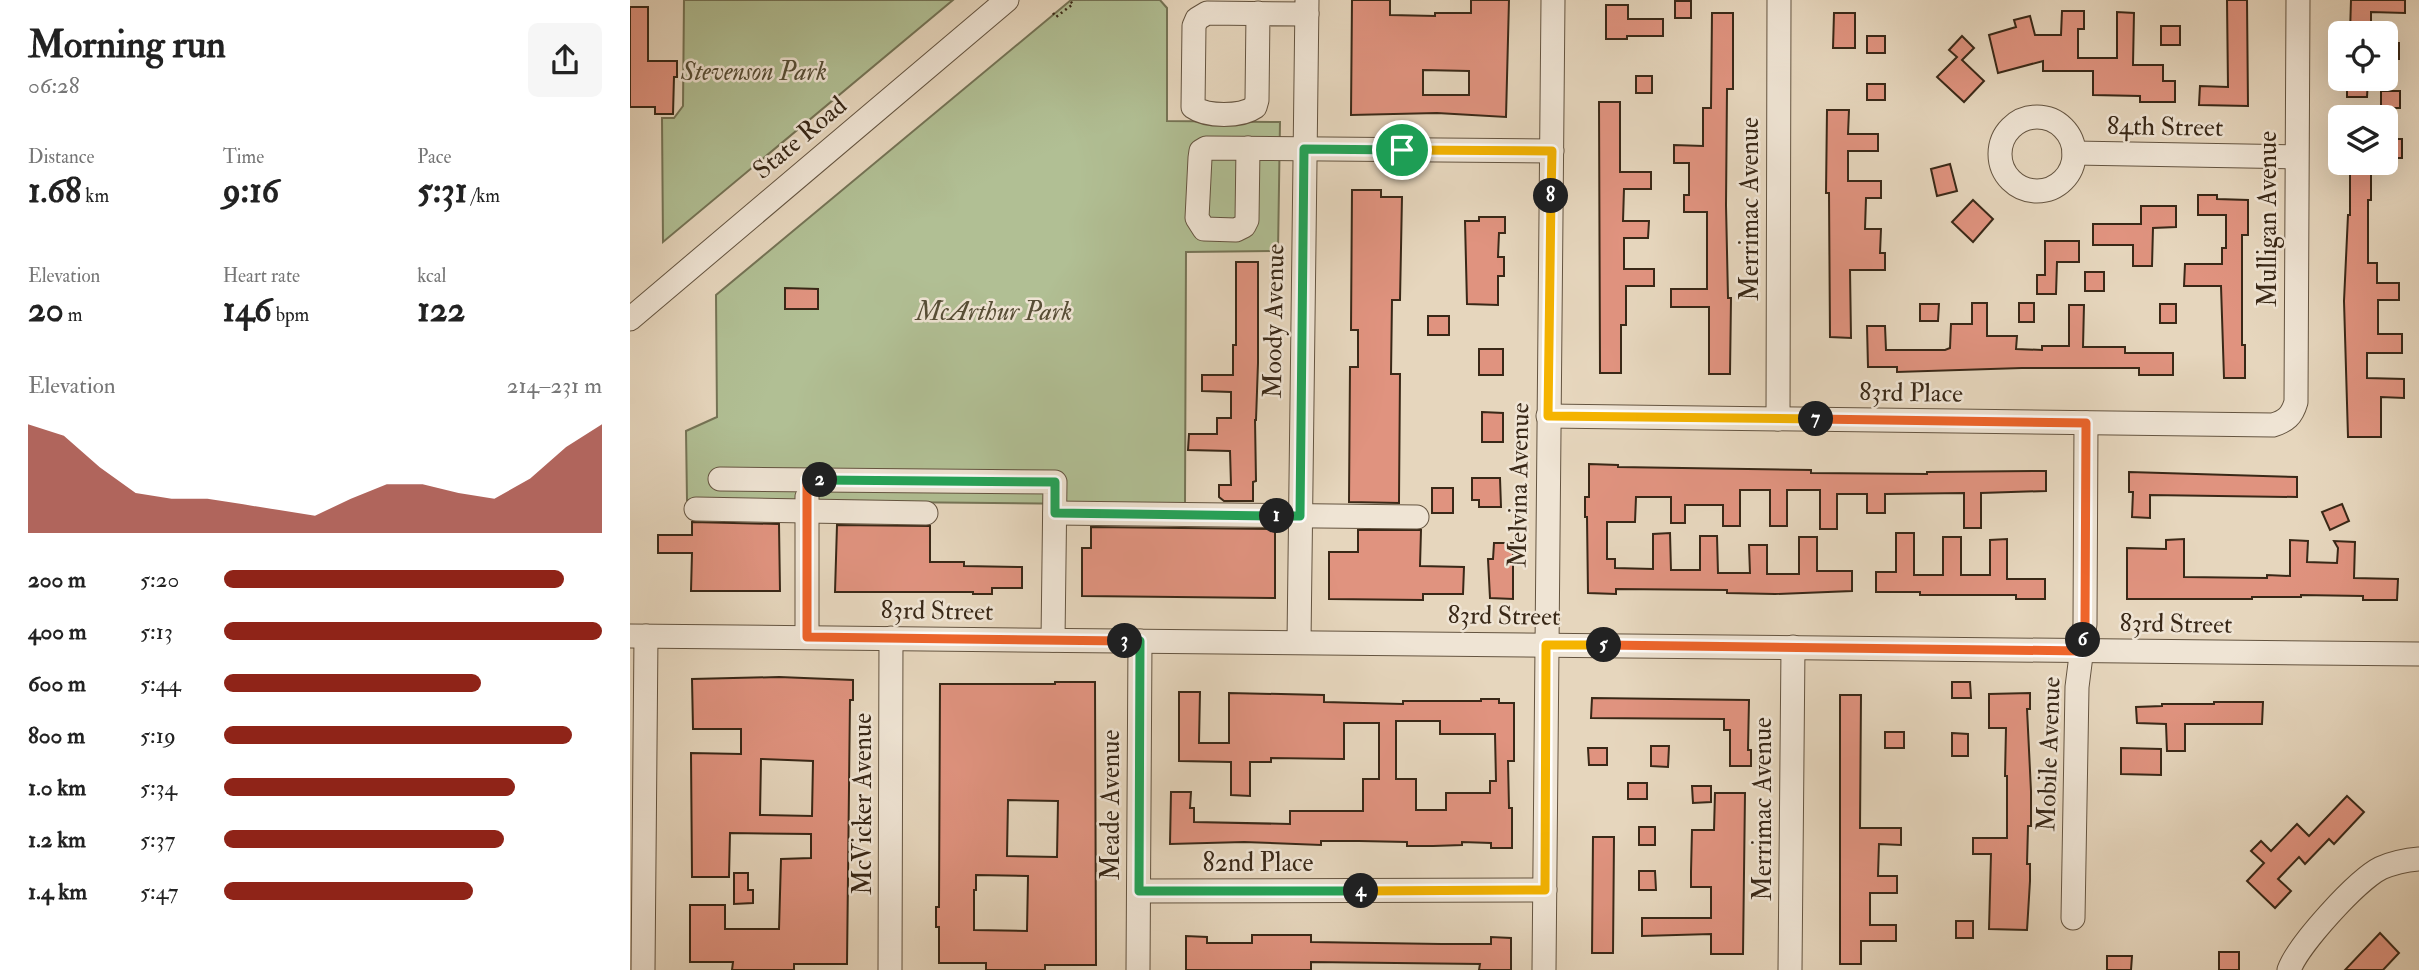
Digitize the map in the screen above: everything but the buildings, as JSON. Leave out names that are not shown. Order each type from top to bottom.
[{"type":"street","name":"State Road","points":[[630,319],[1007,0]]},
{"type":"street","name":"Melvina Avenue","points":[[1544,970],[1553,0]]},
{"type":"street","name":"Merrimac Avenue","points":[[1778,419],[1779,0]]},
{"type":"street","name":"Mulligan Avenue","points":[[2273,425],[2290,417],[2295,402],[2298,0]]},
{"type":"street","points":[[1258,13],[1255,107],[1242,113],[1196,110],[1193,107],[1194,26],[1197,19],[1207,13],[1258,13],[1307,7]]},
{"type":"street","name":"Moody Avenue","points":[[1299,642],[1307,7]]},
{"type":"street","points":[[1248,148],[1552,151]]},
{"type":"street","name":"84th Street","points":[[2074,153],[2296,157]]},
{"type":"street","name":"83rd Place","points":[[1548,416],[2273,425]]},
{"type":"street","name":"Mobile Avenue","points":[[2073,918],[2077,687],[2085,624],[2086,423]]},
{"type":"street","points":[[720,479],[1055,482],[1053,640]]},
{"type":"street","points":[[807,480],[807,637]]},
{"type":"street","points":[[696,509],[926,513]]},
{"type":"street","points":[[1055,513],[1417,517]]},
{"type":"street","points":[[638,636],[643,970]]},
{"type":"street","name":"83rd Street","points":[[638,636],[2419,654]]},
{"type":"street","name":"McVicker Avenue","points":[[890,970],[891,638]]},
{"type":"street","name":"Meade Avenue","points":[[1138,970],[1140,641]]},
{"type":"street","name":"Merrimac Avenue","points":[[1790,970],[1793,648]]},
{"type":"street","points":[[2289,970],[2297,953],[2356,888],[2380,869],[2408,861]]},
{"type":"street","name":"82nd Place","points":[[1139,891],[1545,890]]},
{"type":"path","points":[[1053,13],[1056,17],[1073,4],[1069,0]]},
{"type":"green space","name":"Stevenson Park","points":[[684,0],[953,0],[663,242],[662,118],[674,118],[683,106]]},
{"type":"green space","name":"McArthur Park","points":[[1071,0],[1160,0],[1167,8],[1167,121],[1280,122],[1278,251],[1186,252],[1185,505],[687,500],[686,431],[717,417],[716,295]]},
{"type":"route","points":[[1304,149],[1402,150],[1552,151],[1548,416],[2086,423],[2085,624],[2082,651],[1546,645],[1545,890],[1139,891],[1140,641],[807,637],[807,480],[1055,482],[1055,513],[1300,516],[1304,149]]}]
